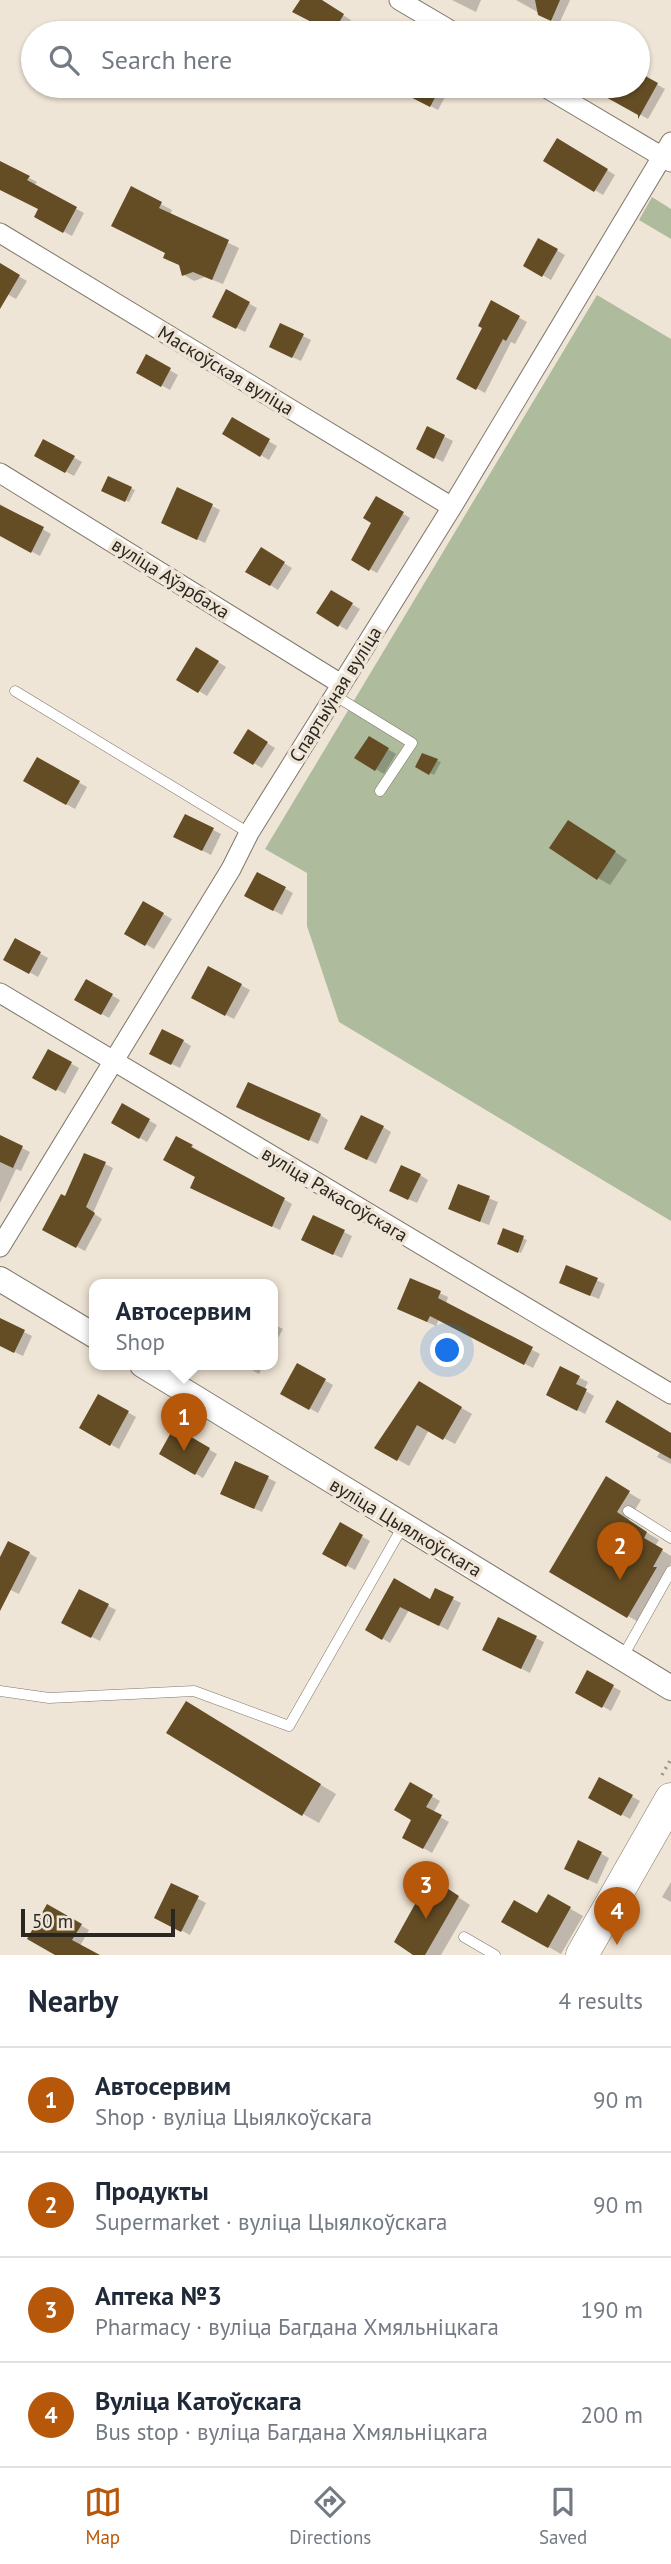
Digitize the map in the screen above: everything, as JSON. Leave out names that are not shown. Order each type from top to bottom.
[{"type":"main road","points":[[582,1955],[671,1798]]},
{"type":"street","points":[[399,0],[434,21]]},
{"type":"street","points":[[565,98],[668,154]]},
{"type":"street","name":"Спартыўная вуліца","points":[[0,1247],[53,1156],[114,1063],[231,869],[249,833],[668,154]]},
{"type":"street","name":"Маскоўская вуліца","points":[[0,233],[452,507]]},
{"type":"street","name":"вуліца Аўэрбаха","points":[[0,473],[338,689]]},
{"type":"street","name":"вуліца Ракасоўскага","points":[[0,993],[671,1394]]},
{"type":"street","points":[[0,1279],[89,1332]]},
{"type":"street","name":"вуліца Цыялкоўскага","points":[[150,1370],[671,1688]]},
{"type":"lane","points":[[338,689],[412,743],[380,791]]},
{"type":"lane","points":[[15,691],[249,833]]},
{"type":"lane","points":[[628,1511],[671,1538]]},
{"type":"lane","points":[[0,1691],[49,1698],[194,1691],[289,1726],[404,1525]]},
{"type":"lane","points":[[622,1658],[671,1571]]},
{"type":"lane","points":[[464,1937],[495,1955]]},
{"type":"green space","points":[[652,197],[671,209],[671,239],[639,220]]},
{"type":"green space","points":[[597,295],[671,339],[671,1221],[339,1022],[307,926],[307,873],[265,849]]},
{"type":"building","points":[[300,0],[322,0],[344,14],[340,21],[310,21],[292,12]]},
{"type":"building","points":[[535,0],[560,0],[551,21],[538,15]]},
{"type":"building","points":[[650,79],[658,83],[650,97]]},
{"type":"building","points":[[412,98],[435,98],[430,107]]},
{"type":"building","points":[[608,98],[650,98],[638,119],[638,115]]},
{"type":"building","points":[[557,138],[608,169],[594,192],[543,161]]},
{"type":"building","points":[[0,161],[30,176],[27,180],[77,207],[63,233],[34,217],[38,209],[0,190]]},
{"type":"building","points":[[131,186],[162,202],[159,208],[229,240],[212,280],[193,272],[182,276],[179,265],[163,258],[165,253],[111,226]]},
{"type":"building","points":[[538,238],[558,249],[542,277],[523,266]]},
{"type":"building","points":[[0,263],[20,275],[0,309]]},
{"type":"building","points":[[226,289],[250,302],[236,329],[212,317]]},
{"type":"building","points":[[491,300],[520,316],[506,341],[503,339],[476,390],[456,379],[482,328],[478,326]]},
{"type":"building","points":[[280,323],[304,334],[292,358],[269,347]]},
{"type":"building","points":[[146,354],[171,368],[161,387],[136,373]]},
{"type":"building","points":[[232,417],[270,439],[260,457],[222,434]]},
{"type":"building","points":[[427,426],[445,435],[434,459],[416,449]]},
{"type":"building","points":[[43,439],[75,456],[65,473],[34,456]]},
{"type":"building","points":[[108,476],[132,487],[125,502],[101,491]]},
{"type":"building","points":[[177,487],[213,504],[197,540],[161,523]]},
{"type":"building","points":[[376,496],[404,512],[369,571],[351,560],[371,523],[363,518]]},
{"type":"building","points":[[0,505],[44,527],[31,553],[0,536]]},
{"type":"building","points":[[261,547],[285,562],[270,586],[245,572]]},
{"type":"building","points":[[331,590],[353,603],[338,627],[316,613]]},
{"type":"building","points":[[196,647],[219,661],[198,693],[176,680]]},
{"type":"building","points":[[248,729],[268,742],[253,765],[233,753]]},
{"type":"building","points":[[369,736],[389,748],[375,771],[354,758]]},
{"type":"building","points":[[422,753],[438,759],[429,775],[415,767]]},
{"type":"building","points":[[37,757],[80,781],[66,805],[23,781]]},
{"type":"building","points":[[185,814],[214,828],[202,851],[173,837]]},
{"type":"building","points":[[568,820],[616,851],[597,880],[549,848]]},
{"type":"building","points":[[257,872],[286,887],[273,911],[244,896]]},
{"type":"building","points":[[143,901],[164,913],[145,946],[124,934]]},
{"type":"building","points":[[15,938],[41,952],[29,974],[3,960]]},
{"type":"building","points":[[208,966],[242,984],[225,1016],[191,998]]},
{"type":"building","points":[[86,979],[113,994],[101,1015],[74,1000]]},
{"type":"building","points":[[162,1029],[184,1040],[171,1065],[149,1054]]},
{"type":"building","points":[[48,1049],[72,1062],[56,1091],[32,1078]]},
{"type":"building","points":[[248,1082],[321,1114],[309,1141],[236,1107]]},
{"type":"building","points":[[122,1103],[150,1119],[139,1139],[111,1123]]},
{"type":"building","points":[[361,1115],[384,1126],[367,1160],[344,1149]]},
{"type":"building","points":[[0,1135],[23,1146],[13,1168],[0,1162]]},
{"type":"building","points":[[176,1136],[193,1145],[191,1147],[285,1198],[272,1227],[190,1188],[195,1177],[163,1160]]},
{"type":"building","points":[[84,1153],[106,1162],[86,1207],[95,1213],[76,1248],[42,1230],[61,1194],[65,1196]]},
{"type":"building","points":[[401,1165],[421,1174],[408,1200],[389,1191]]},
{"type":"building","points":[[458,1184],[490,1196],[480,1222],[448,1209]]},
{"type":"building","points":[[313,1215],[345,1230],[333,1255],[301,1240]]},
{"type":"building","points":[[503,1228],[524,1236],[518,1253],[497,1244]]},
{"type":"building","points":[[566,1265],[598,1278],[590,1296],[559,1283]]},
{"type":"building","points":[[410,1278],[441,1291],[438,1298],[533,1347],[524,1365],[430,1316],[427,1322],[397,1309]]},
{"type":"building","points":[[0,1318],[25,1330],[14,1353],[0,1346]]},
{"type":"building","points":[[297,1363],[326,1379],[309,1410],[280,1394]]},
{"type":"building","points":[[560,1366],[580,1376],[576,1384],[587,1389],[577,1411],[546,1395]]},
{"type":"building","points":[[419,1381],[462,1407],[443,1440],[417,1425],[397,1461],[374,1448]]},
{"type":"building","points":[[98,1394],[129,1411],[110,1446],[79,1428]]},
{"type":"building","points":[[617,1400],[671,1433],[671,1459],[605,1422]]},
{"type":"building","points":[[174,1427],[210,1448],[195,1475],[159,1454]]},
{"type":"building","points":[[235,1461],[269,1476],[254,1509],[220,1494]]},
{"type":"building","points":[[606,1476],[630,1491],[617,1512],[647,1532],[644,1538],[663,1549],[653,1567],[657,1567],[627,1618],[549,1572]]},
{"type":"building","points":[[340,1522],[363,1535],[346,1567],[322,1554]]},
{"type":"building","points":[[8,1541],[30,1552],[0,1611],[0,1557]]},
{"type":"building","points":[[394,1578],[430,1599],[435,1588],[454,1597],[439,1626],[400,1607],[382,1640],[365,1630]]},
{"type":"building","points":[[79,1589],[109,1604],[91,1638],[61,1623]]},
{"type":"building","points":[[498,1617],[537,1636],[521,1669],[482,1650]]},
{"type":"building","points":[[587,1670],[614,1685],[602,1708],[575,1693]]},
{"type":"building","points":[[186,1701],[321,1784],[302,1816],[166,1733]]},
{"type":"building","points":[[599,1777],[633,1795],[621,1816],[588,1798]]},
{"type":"building","points":[[410,1782],[433,1795],[426,1807],[442,1815],[423,1849],[402,1838],[411,1820],[394,1810]]},
{"type":"building","points":[[578,1840],[602,1852],[588,1880],[564,1869]]},
{"type":"building","points":[[430,1877],[459,1896],[425,1955],[413,1955],[394,1942]]},
{"type":"building","points":[[171,1883],[199,1896],[181,1932],[154,1918]]},
{"type":"building","points":[[548,1894],[571,1907],[548,1948],[501,1922],[514,1900],[537,1913]]},
{"type":"building","points":[[47,1904],[82,1924],[72,1940],[100,1955],[55,1955],[27,1939]]},
{"type":"place","name":"Автосервим","points":[[184,1451]]},
{"type":"place","name":"Продукты","points":[[620,1580]]},
{"type":"place","name":"Аптека №3","points":[[426,1919]]},
{"type":"place","name":"Вуліца Катоўскага","points":[[617,1945]]}]
